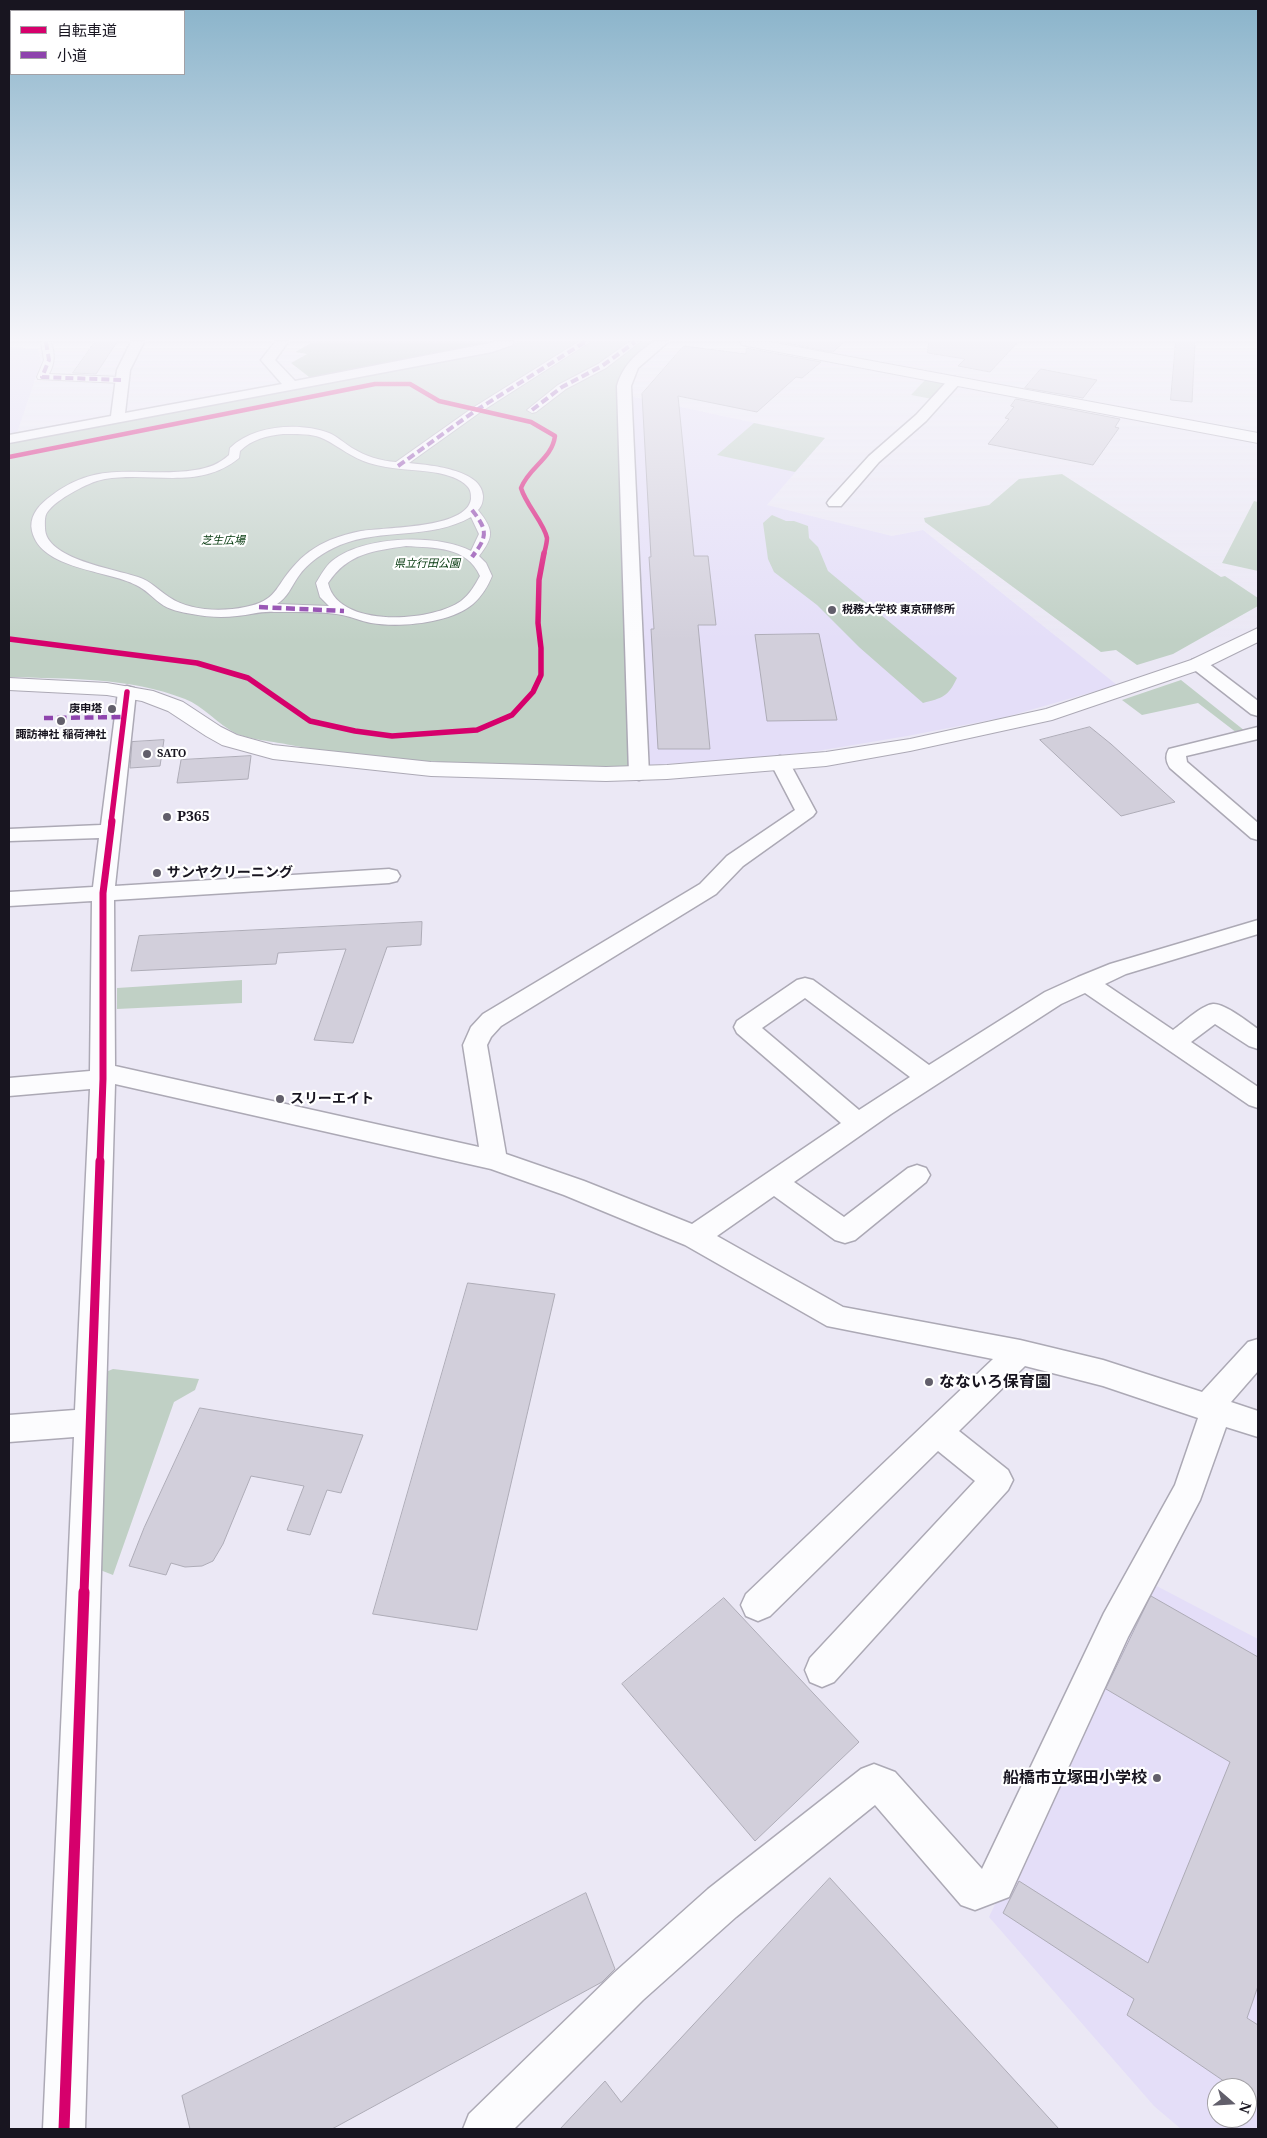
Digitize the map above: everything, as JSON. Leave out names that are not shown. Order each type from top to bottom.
[{"type":"street","points":[[244,442],[234,450],[235,456],[230,462],[222,468],[209,472],[106,475],[93,479],[58,496],[39,516],[39,529],[42,541],[66,560],[122,574],[144,583],[165,601],[178,607],[212,612],[246,611],[281,596],[288,582],[302,564],[320,549],[363,534],[433,527],[452,522],[465,516],[472,510],[478,499],[476,490],[471,482],[462,477],[430,469],[398,466],[360,456],[335,442]]},
{"type":"street","points":[[398,466],[432,442]]},
{"type":"street","points":[[626,442],[639,774]]},
{"type":"street","points":[[835,503],[874,459],[894,442]]},
{"type":"street","points":[[472,510],[486,531],[486,540],[472,557]]},
{"type":"street","points":[[259,607],[344,611],[370,620],[403,620],[436,616],[462,606],[479,591],[486,576],[480,562],[462,551],[435,544],[406,542],[375,547],[349,555],[331,568],[322,583],[326,598],[344,611]]},
{"type":"street","points":[[9,684],[127,692],[166,701],[232,742],[273,752],[467,771],[639,774],[862,754],[1012,724],[1052,714],[1198,664],[1258,634]]},
{"type":"street","points":[[1198,664],[1258,710]]},
{"type":"street","points":[[64,2129],[103,1076],[102,893],[127,692]]},
{"type":"street","points":[[1258,733],[1176,752],[1177,764],[1258,834]]},
{"type":"street","points":[[494,1160],[475,1045],[480,1032],[492,1020],[708,889],[735,861],[806,812],[780,762]]},
{"type":"street","points":[[9,835],[110,831]]},
{"type":"street","points":[[9,899],[389,876]]},
{"type":"street","points":[[695,1237],[858,1123],[1053,998],[1118,969],[1258,927]]},
{"type":"street","points":[[1086,983],[1258,1099]]},
{"type":"street","points":[[858,1123],[746,1027],[805,986],[928,1077]]},
{"type":"street","points":[[1174,1042],[1214,1012],[1258,1040]]},
{"type":"street","points":[[9,1087],[103,1076],[494,1160],[574,1188],[695,1237],[837,1318],[1020,1352],[1103,1373],[1258,1424]]},
{"type":"street","points":[[774,1182],[845,1232],[917,1175]]},
{"type":"street","points":[[484,2129],[629,1986],[722,1903],[874,1782],[882,1785],[975,1891],[995,1883],[1116,1625],[1189,1490],[1211,1409],[1258,1351]]},
{"type":"street","points":[[758,1605],[939,1433],[1020,1352]]},
{"type":"street","points":[[9,1428],[90,1422]]},
{"type":"street","points":[[822,1670],[997,1480],[939,1433]]},
{"type":"shaded area","name":"税務大学校 東京研修所","points":[[632,442],[822,442],[767,505],[892,536],[923,530],[1117,685],[1006,717],[907,736],[817,751],[754,758],[649,765]]},
{"type":"shaded area","name":"船橋市立塚田小学校","points":[[1149,1582],[1258,1639],[1258,2129],[1181,2129],[1154,2106],[989,1917]]},
{"type":"green space","name":"県立行田公園","points":[[621,442],[631,767],[460,763],[332,752],[240,735],[192,702],[164,692],[120,683],[75,679],[9,677],[9,443]]},
{"type":"green space","points":[[732,442],[822,442],[795,472],[717,455]]},
{"type":"green space","points":[[1062,474],[1221,577],[1225,576],[1258,598],[1258,606],[1173,654],[1137,665],[1116,650],[1101,652],[925,522],[924,518],[989,505],[1019,479]]},
{"type":"green space","points":[[1254,501],[1258,502],[1258,571],[1222,563]]},
{"type":"green space","points":[[772,515],[786,521],[794,521],[808,526],[809,538],[818,547],[828,571],[957,678],[951,689],[944,696],[923,703],[859,647],[817,605],[774,572],[768,559],[763,523]]},
{"type":"green space","points":[[1181,680],[1245,731],[1237,733],[1198,703],[1142,715],[1122,700]]},
{"type":"green space","points":[[242,980],[242,1003],[117,1009],[117,988]]},
{"type":"green space","points":[[113,1369],[199,1379],[195,1390],[174,1402],[113,1575],[95,1568],[96,1376]]},
{"type":"building","points":[[645,442],[683,442],[694,556],[708,556],[716,625],[698,625],[710,749],[658,749],[651,629],[654,629],[649,557],[651,557]]},
{"type":"building","points":[[990,442],[1109,442],[1093,465],[988,444]]},
{"type":"building","points":[[819,634],[837,720],[767,721],[755,635]]},
{"type":"building","points":[[1090,727],[1175,802],[1121,816],[1040,740]]},
{"type":"building","points":[[164,740],[160,766],[130,768],[132,742]]},
{"type":"building","points":[[251,756],[248,779],[177,783],[181,760]]},
{"type":"building","points":[[422,922],[421,945],[387,947],[353,1043],[314,1040],[346,949],[278,953],[276,964],[131,971],[139,936]]},
{"type":"building","points":[[468,1283],[555,1294],[477,1630],[373,1614]]},
{"type":"building","points":[[200,1408],[363,1435],[341,1493],[327,1490],[310,1535],[287,1530],[304,1486],[251,1476],[223,1544],[213,1561],[202,1566],[185,1567],[171,1563],[166,1575],[129,1566],[144,1528]]},
{"type":"building","points":[[1151,1596],[1258,1657],[1258,1986],[1247,2018],[1258,2025],[1258,2105],[1257,2078],[1219,2078],[1127,2015],[1134,1999],[1003,1913],[1019,1881],[1148,1963],[1230,1762],[1106,1689]]},
{"type":"building","points":[[724,1598],[859,1742],[755,1841],[622,1684]]},
{"type":"building","points":[[830,1878],[1059,2129],[560,2129],[605,2081],[621,2102]]},
{"type":"building","points":[[586,1893],[615,1969],[602,1982],[332,2129],[190,2129],[182,2096]]},
{"type":"marked path","points":[[398,466],[432,442]]},
{"type":"marked path","points":[[472,510],[482,524],[485,534],[482,544],[472,557]]},
{"type":"marked path","points":[[259,607],[344,611]]},
{"type":"marked path","points":[[44,718],[124,717]]},
{"type":"cycle path","points":[[9,457],[85,442]]},
{"type":"cycle path","points":[[9,639],[197,663],[248,678],[310,721],[355,731],[392,736],[477,730],[512,715],[533,692],[541,675],[541,648],[538,623],[539,580],[547,539],[540,523],[525,501],[521,488],[525,478],[548,454],[554,442]]},
{"type":"cycle path","points":[[64,2129],[103,1079],[103,893],[127,692]]},
{"type":"place","name":"税務大学校 東京研修所","points":[[832,610]]},
{"type":"place","name":"庚申塔","points":[[112,709]]},
{"type":"place","name":"諏訪神社 稲荷神社","points":[[61,721]]},
{"type":"place","name":"SATO","points":[[147,754]]},
{"type":"place","name":"P365","points":[[167,817]]},
{"type":"place","name":"サンヤクリーニング","points":[[157,873]]},
{"type":"place","name":"スリーエイト","points":[[280,1099]]},
{"type":"place","name":"なないろ保育園","points":[[929,1382]]},
{"type":"place","name":"船橋市立塚田小学校","points":[[1157,1778]]},
{"type":"park label","name":"芝生広場","points":[[223,541]]}]
